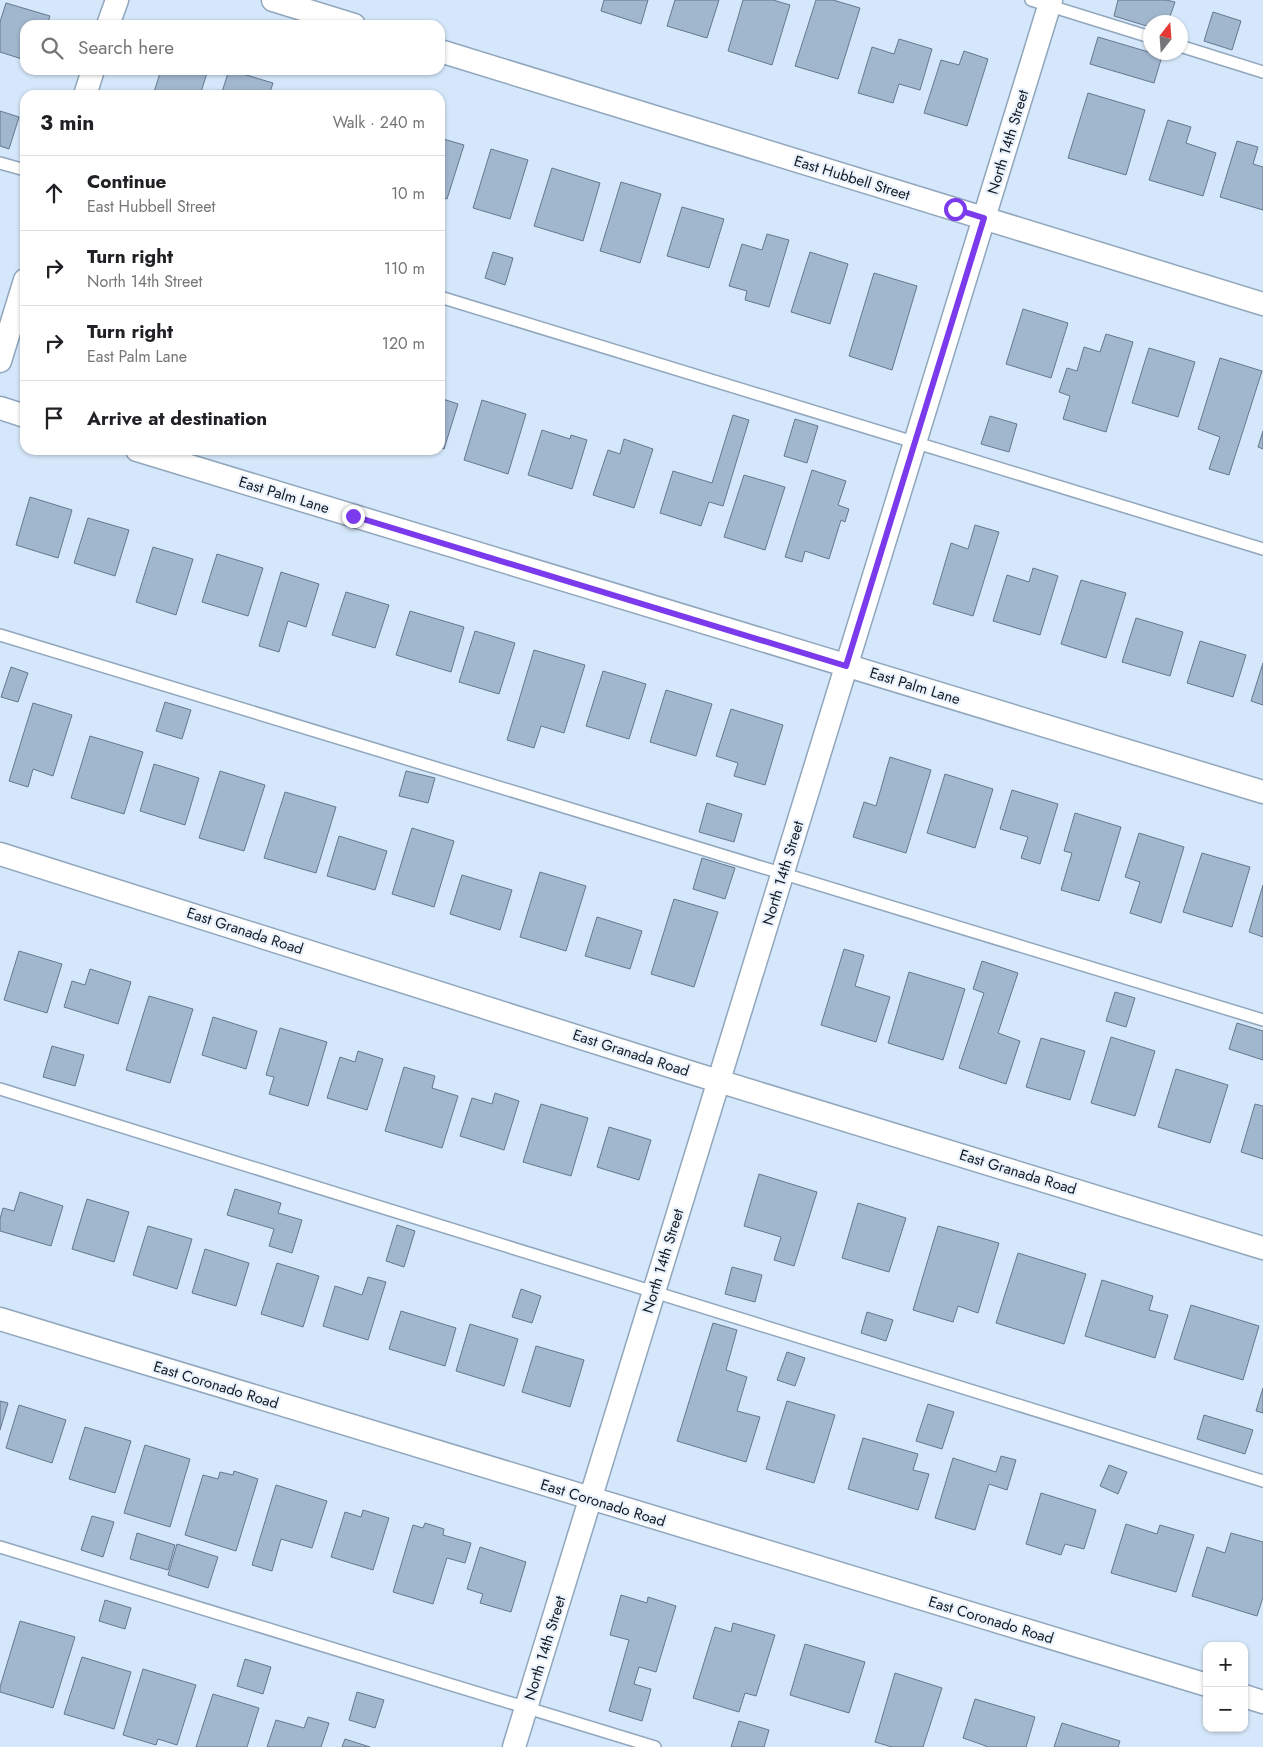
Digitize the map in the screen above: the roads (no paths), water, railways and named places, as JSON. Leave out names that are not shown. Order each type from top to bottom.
[{"type":"street","points":[[110,20],[117,0]]},
{"type":"street","points":[[273,0],[338,20]]},
{"type":"street","name":"North 14th Street","points":[[514,1747],[984,218],[1044,2]]},
{"type":"street","name":"East Hubbell Street","points":[[445,53],[1263,304]]},
{"type":"street","points":[[87,90],[91,75]]},
{"type":"street","points":[[0,362],[20,296]]},
{"type":"street","points":[[0,408],[20,414]]},
{"type":"street","name":"East Palm Lane","points":[[153,455],[1263,792]]},
{"type":"street","name":"East Granada Road","points":[[0,854],[719,1081],[1263,1248]]},
{"type":"street","name":"East Coronado Road","points":[[0,1319],[1203,1684]]},
{"type":"street","points":[[1248,1697],[1263,1702]]},
{"type":"lane","points":[[1044,2],[1143,35]]},
{"type":"lane","points":[[1188,49],[1263,72]]},
{"type":"lane","points":[[0,163],[20,169]]},
{"type":"lane","points":[[445,299],[1263,549]]},
{"type":"lane","points":[[0,635],[1263,1020]]},
{"type":"lane","points":[[0,1089],[1263,1481]]},
{"type":"lane","points":[[0,1547],[655,1747]]}]
